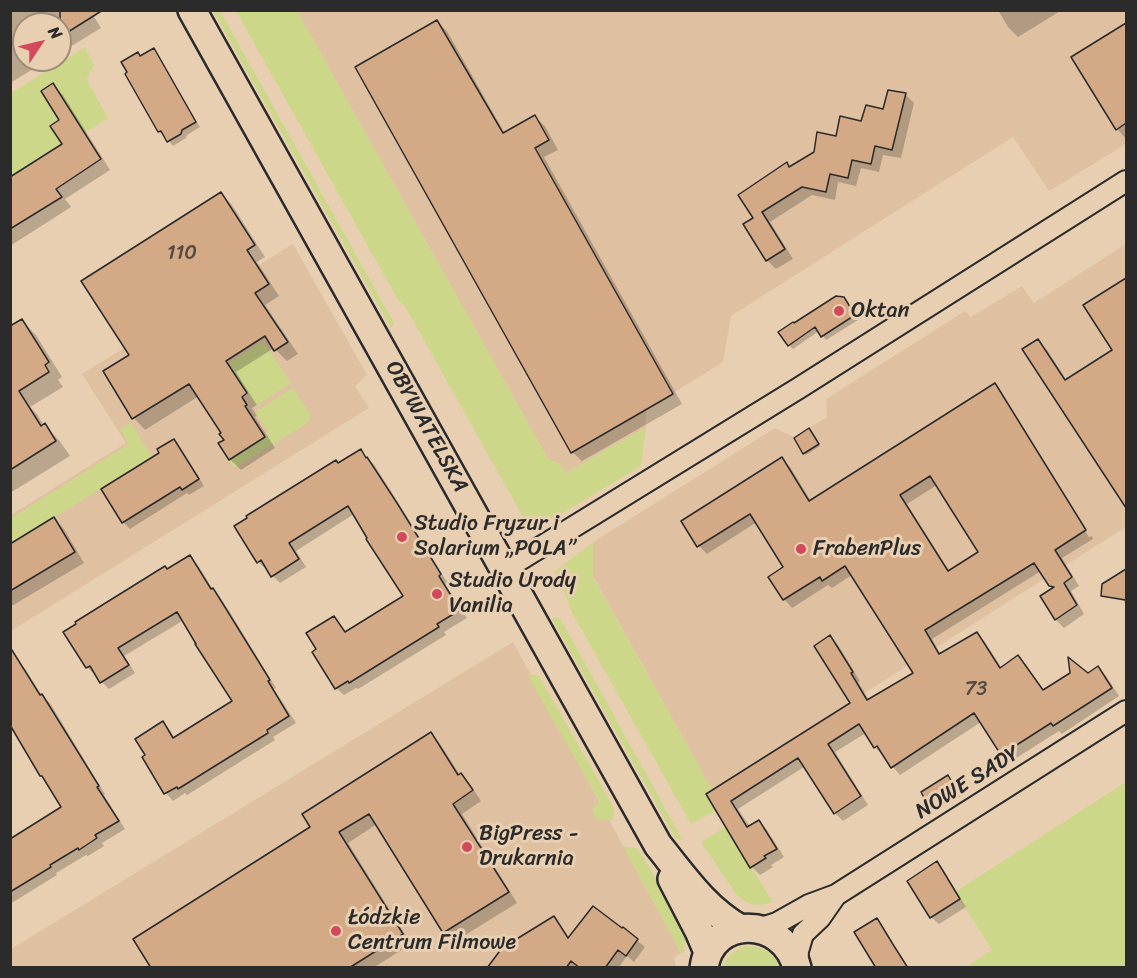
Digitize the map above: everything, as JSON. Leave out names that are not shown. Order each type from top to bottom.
[{"type":"main road","name":"OBYWATELSKA","points":[[192,10],[658,844],[674,885],[695,922],[706,960]]},
{"type":"main road","name":"OBYWATELSKA","points":[[658,844],[712,910],[727,921],[750,929],[772,933],[792,952],[797,967]]},
{"type":"main road","points":[[706,960],[717,941],[728,933],[750,929]]},
{"type":"street","points":[[505,569],[1126,181]]},
{"type":"street","name":"NOWE SADY","points":[[750,929],[765,928],[809,905],[836,895],[1126,711]]},
{"type":"street","name":"NOWE SADY","points":[[797,967],[798,951],[803,934],[820,918],[836,895]]},
{"type":"shaded area","points":[[297,11],[1126,11],[1126,144],[1049,191],[1013,137],[731,316],[723,362],[646,410],[646,427],[566,473],[560,464],[548,459]]},
{"type":"shaded area","points":[[293,244],[367,375],[355,386],[369,408],[11,631],[11,515],[126,443],[82,374]]},
{"type":"shaded area","points":[[1126,244],[1126,527],[712,790],[593,576],[593,542],[775,428],[794,437],[827,417],[826,399],[965,311],[971,317],[1022,286],[1034,303]]},
{"type":"shaded area","points":[[513,642],[681,953],[674,957],[676,968],[432,968],[431,966],[428,968],[11,968],[11,949]]},
{"type":"green space","points":[[213,11],[220,11],[394,323],[391,328]]},
{"type":"green space","points":[[236,11],[297,11],[548,459],[560,464],[566,473],[646,427],[641,466],[538,528],[529,528]]},
{"type":"green space","points":[[85,47],[94,65],[87,78],[108,118],[82,134],[79,129],[81,126],[68,107],[56,115],[59,120],[50,126],[62,144],[11,177],[11,93],[45,72],[72,72],[72,55]]},
{"type":"green space","points":[[263,341],[291,383],[256,406],[229,363]]},
{"type":"green space","points":[[293,388],[309,413],[310,419],[303,426],[234,468],[229,460],[269,433],[255,412]]},
{"type":"green space","points":[[131,423],[152,457],[11,544],[11,518],[129,444],[120,429]]},
{"type":"green space","points":[[593,542],[593,577],[712,790],[706,794],[716,811],[691,824],[571,611],[554,572]]},
{"type":"green space","points":[[560,618],[682,839],[676,839],[552,619]]},
{"type":"green space","points":[[528,676],[539,676],[612,804],[613,820],[600,820],[595,817],[592,809],[600,802]]},
{"type":"green space","points":[[1126,782],[1126,967],[966,967],[992,950],[955,892]]},
{"type":"green space","points":[[726,827],[773,902],[762,905],[753,904],[740,898],[701,842]]},
{"type":"green space","points":[[623,846],[636,848],[641,853],[685,931],[684,953],[681,953]]},
{"type":"green space","points":[[745,946],[767,950],[779,967],[723,967],[731,954]]},
{"type":"building","points":[[60,10],[103,10],[72,29],[72,12],[60,12]]},
{"type":"building","points":[[437,20],[503,133],[535,115],[549,140],[535,148],[673,394],[571,453],[355,67]]},
{"type":"building","points":[[1126,23],[1126,123],[1116,130],[1071,57]]},
{"type":"building","points":[[154,48],[196,122],[167,142],[161,131],[158,132],[125,74],[127,72],[121,62],[138,52],[140,56]]},
{"type":"building","points":[[53,83],[101,159],[56,189],[62,197],[10,229],[10,177],[62,144],[50,126],[59,120],[41,91]]},
{"type":"building","points":[[888,90],[906,93],[892,150],[875,146],[871,164],[852,160],[848,178],[830,174],[826,192],[802,187],[762,212],[785,249],[766,261],[743,224],[753,218],[738,195],[787,162],[789,167],[814,152],[817,132],[836,136],[840,116],[861,121],[866,105],[883,109]]},
{"type":"building","points":[[221,192],[255,245],[247,250],[269,284],[255,293],[288,342],[274,351],[265,336],[226,361],[247,393],[242,397],[247,405],[245,406],[265,437],[229,460],[218,443],[224,440],[219,434],[221,433],[189,384],[132,419],[103,371],[129,355],[81,281]]},
{"type":"building","points":[[1126,278],[1126,508],[1022,349],[1038,339],[1065,380],[1112,350],[1083,305]]},
{"type":"building","points":[[836,296],[844,297],[855,315],[821,337],[815,327],[788,346],[778,332]]},
{"type":"building","points":[[22,319],[49,362],[45,365],[49,372],[19,391],[41,426],[45,423],[56,441],[10,470],[10,326]]},
{"type":"building","points":[[995,383],[1086,530],[1055,550],[1072,577],[1064,583],[1077,605],[1055,620],[1040,596],[1054,587],[1049,586],[1034,563],[925,630],[939,654],[977,632],[1000,668],[1018,655],[1043,690],[1070,673],[1068,657],[1088,673],[1098,666],[1112,688],[1053,726],[1051,723],[1001,755],[974,713],[891,768],[877,746],[874,748],[859,724],[828,744],[861,796],[834,814],[798,758],[731,801],[747,827],[759,820],[777,849],[750,868],[706,794],[850,703],[814,646],[830,635],[867,700],[913,673],[845,566],[822,581],[820,577],[783,600],[768,577],[783,567],[750,514],[697,547],[681,521],[782,457],[809,501]],"holes":[[[930,476],[978,552],[948,571],[900,495]]]},
{"type":"building","points":[[809,428],[819,444],[803,454],[794,438]]},
{"type":"building","points":[[174,439],[199,479],[182,490],[180,487],[122,523],[101,489],[159,453],[157,449]]},
{"type":"building","points":[[361,449],[441,574],[439,576],[460,610],[437,624],[439,627],[349,683],[348,681],[335,689],[312,652],[316,649],[306,633],[334,616],[345,632],[403,596],[366,539],[348,506],[289,543],[299,559],[271,577],[261,560],[257,563],[234,526],[247,518],[246,516],[336,460],[338,463]]},
{"type":"building","points":[[54,517],[75,552],[10,591],[10,544]]},
{"type":"building","points":[[190,555],[270,680],[268,681],[289,716],[267,730],[268,733],[178,789],[177,787],[164,794],[142,757],[145,755],[135,739],[163,721],[173,738],[232,701],[177,612],[118,648],[129,665],[100,683],[90,666],[86,668],[63,632],[76,624],[75,622],[165,566],[167,569]]},
{"type":"building","points":[[1126,569],[1126,600],[1101,596],[1102,584]]},
{"type":"building","points":[[10,647],[40,695],[42,694],[119,821],[95,835],[97,838],[79,850],[78,848],[50,865],[51,867],[10,892],[10,839],[61,807],[10,725]]},
{"type":"building","points":[[431,732],[458,775],[461,773],[473,790],[453,804],[509,892],[443,933],[369,814],[339,832],[403,934],[349,968],[151,968],[133,939],[310,827],[302,814]]},
{"type":"building","points":[[948,775],[957,791],[929,807],[921,792]]},
{"type":"building","points":[[937,861],[960,899],[930,918],[907,881]]},
{"type":"building","points":[[593,906],[638,939],[626,956],[618,950],[605,968],[580,968],[571,961],[566,968],[487,968],[502,948],[554,916],[568,938]]},
{"type":"building","points":[[877,918],[908,968],[876,968],[854,932]]},
{"type":"place","name":"Oktan","points":[[839,311]]},
{"type":"place","name":"Studio Fryzur i Solarium „POLA”","points":[[402,537]]},
{"type":"place","name":"FrabenPlus","points":[[801,549]]},
{"type":"place","name":"Studio Urody Vanilia","points":[[437,594]]},
{"type":"place","name":"BigPress - Drukarnia","points":[[467,847]]},
{"type":"place","name":"Łódzkie Centrum Filmowe","points":[[336,931]]}]
